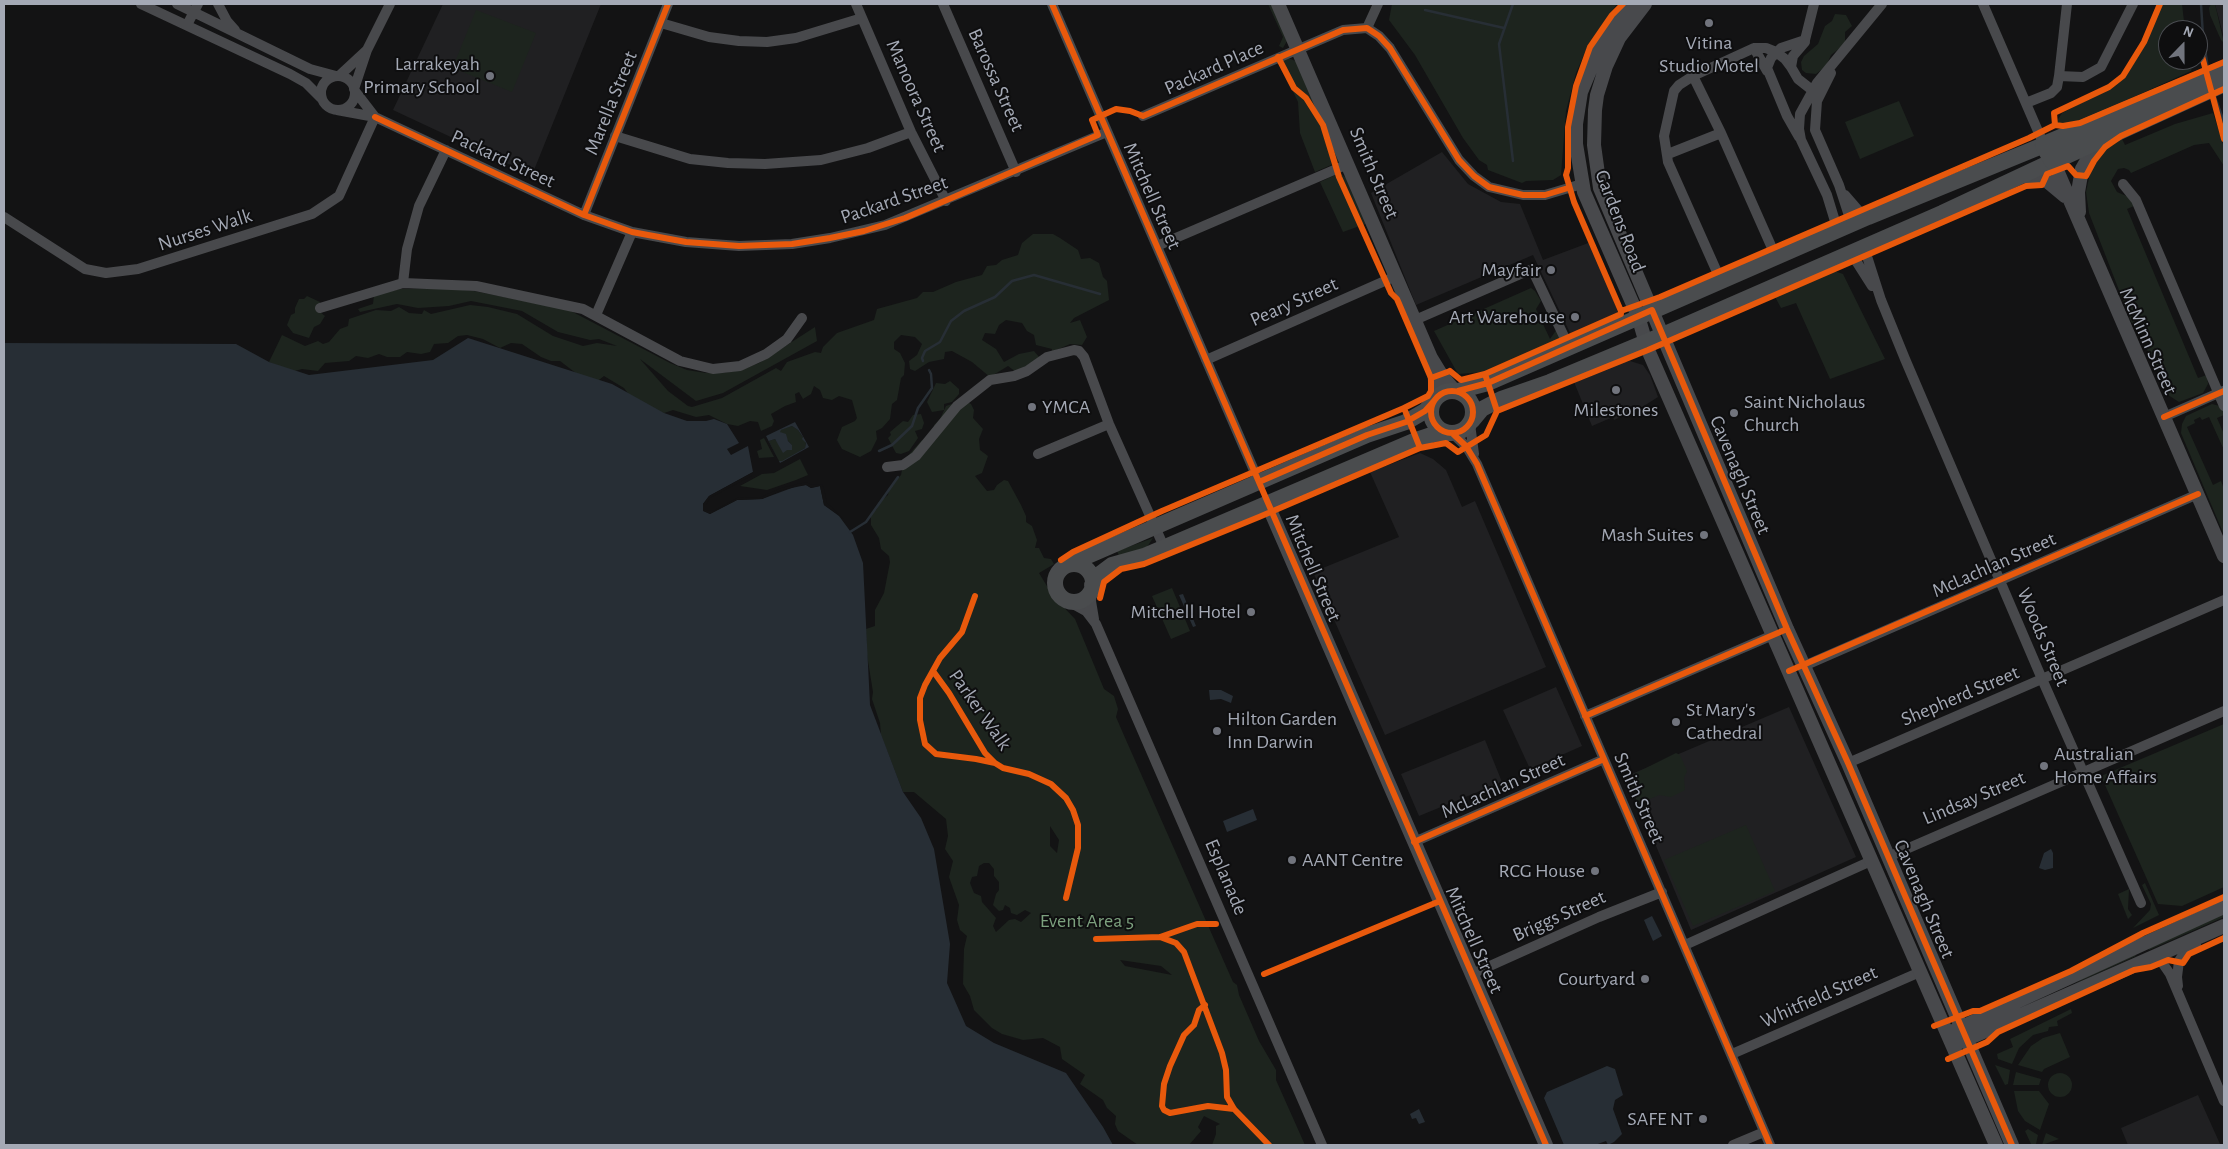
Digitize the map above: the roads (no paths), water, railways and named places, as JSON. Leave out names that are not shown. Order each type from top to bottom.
[{"type":"highway","points":[[2053,161],[2122,129],[2222,77]]},
{"type":"highway","points":[[2044,144],[2192,91]]},
{"type":"highway","name":"McMinn Street","points":[[2044,144],[2053,161]]},
{"type":"main road","points":[[2044,144],[1645,313],[1488,383],[1456,391],[1446,391],[1435,399],[1425,411],[1406,422],[1367,435],[1067,565],[1056,574],[1057,592],[1066,600],[1080,601],[1088,596],[1100,574],[1112,565],[1144,556],[1416,440],[1434,434],[1464,430],[1482,410],[1501,399],[1550,382],[1645,342],[1857,250],[2053,161]]},
{"type":"main road","points":[[1845,228],[1857,250]]},
{"type":"main road","points":[[1776,257],[1786,280]]},
{"type":"main road","points":[[1721,281],[1732,291],[1752,294]]},
{"type":"main road","points":[[1456,391],[1466,395],[1472,403],[1474,412],[1471,423]]},
{"type":"main road","points":[[1435,399],[1431,413],[1434,422],[1440,429],[1450,433]]},
{"type":"main road","name":"Mitchell Street","points":[[1259,482],[1267,503]]},
{"type":"main road","points":[[1067,565],[1078,565],[1088,570],[1092,586]]},
{"type":"street","points":[[141,4],[300,80],[321,98],[326,106],[337,110],[348,107],[352,103],[367,50],[390,4]]},
{"type":"street","points":[[177,4],[195,8],[238,33],[310,70],[350,81],[355,90]]},
{"type":"street","points":[[218,4],[227,21],[238,33]]},
{"type":"street","name":"Marella Street","points":[[584,215],[668,4]]},
{"type":"street","name":"Manoora Street","points":[[856,4],[911,132],[946,201]]},
{"type":"street","name":"Barossa Street","points":[[943,4],[1016,172]]},
{"type":"street","name":"Mitchell Street","points":[[1052,4],[1259,482]]},
{"type":"street","name":"Smith Street","points":[[1278,4],[1431,358],[1442,376],[1456,391]]},
{"type":"street","points":[[1378,4],[1367,28],[1379,36],[1390,48],[1459,160],[1481,182],[1505,193],[1534,196],[1597,179]]},
{"type":"street","name":"Gardens Road","points":[[1632,4],[1610,29],[1601,44],[1581,92],[1576,124],[1576,144],[1582,184],[1587,202],[1603,238],[1645,313]]},
{"type":"street","name":"Gardens Road","points":[[1645,4],[1619,38],[1606,66],[1597,94],[1594,126],[1597,179],[1618,232],[1645,313]]},
{"type":"street","points":[[1791,68],[1793,56],[1804,43],[1814,4]]},
{"type":"street","points":[[1801,140],[1799,122],[1803,106],[1812,90],[1882,4]]},
{"type":"street","name":"McMinn Street","points":[[1983,4],[2044,144]]},
{"type":"street","points":[[2026,103],[2051,93],[2057,87],[2067,4]]},
{"type":"street","points":[[2059,76],[2083,77],[2101,67],[2133,4]]},
{"type":"street","points":[[187,25],[195,8]]},
{"type":"street","points":[[661,23],[709,37],[740,42],[767,42],[796,38],[862,18]]},
{"type":"street","name":"Packard Place","points":[[1143,116],[1343,30],[1367,28]]},
{"type":"street","points":[[1767,71],[1769,62],[1776,52],[1806,36]]},
{"type":"street","points":[[1721,281],[1668,162],[1664,136],[1674,92],[1679,85],[1693,76],[1754,48],[1766,48],[1776,52],[1785,59],[1798,79],[1812,90],[1817,101]]},
{"type":"street","points":[[1754,48],[1767,71],[1788,119],[1814,164],[1845,228]]},
{"type":"street","points":[[1846,49],[1828,77],[1817,101],[1814,122],[1817,136],[1839,186],[1854,206],[1868,218]]},
{"type":"street","points":[[321,98],[323,84],[337,76],[367,50]]},
{"type":"street","points":[[1693,76],[1721,133],[1776,257]]},
{"type":"street","name":"Packard Street","points":[[355,90],[375,117]]},
{"type":"street","name":"Packard Street","points":[[337,110],[375,117],[584,215],[632,232],[686,242],[739,246],[792,244],[864,231],[905,218],[1106,132]]},
{"type":"street","name":"Nurses Walk","points":[[4,217],[85,269],[106,273],[138,269],[312,214],[339,196],[375,117]]},
{"type":"street","points":[[1799,122],[1814,122]]},
{"type":"street","points":[[2085,235],[2078,203],[2078,183],[2082,169],[2095,149],[2122,129]]},
{"type":"street","points":[[615,136],[690,159],[765,164],[821,160],[868,148],[911,132]]},
{"type":"street","points":[[1668,154],[1721,133]]},
{"type":"street","points":[[403,282],[406,249],[419,206],[446,150]]},
{"type":"street","points":[[1814,164],[1827,158]]},
{"type":"street","name":"McMinn Street","points":[[2053,161],[2224,556]]},
{"type":"street","points":[[1157,246],[1348,164]]},
{"type":"street","points":[[2023,176],[2047,181],[2062,191],[2071,202]]},
{"type":"street","points":[[2123,184],[2136,200],[2221,392],[2224,406]]},
{"type":"street","points":[[1839,186],[1845,228]]},
{"type":"street","points":[[596,315],[632,232]]},
{"type":"street","points":[[1603,238],[1618,232]]},
{"type":"street","name":"Woods Street","points":[[1857,250],[2141,903]]},
{"type":"street","points":[[1415,320],[1532,269],[1569,347]]},
{"type":"street","name":"Peary Street","points":[[1206,360],[1396,276]]},
{"type":"street","points":[[320,308],[403,282],[476,286],[564,304],[596,315],[680,362],[712,369],[740,366],[766,354],[787,339],[802,318]]},
{"type":"street","name":"Cavenagh Street","points":[[1645,313],[1663,334],[1787,629],[1848,763],[2012,1145]]},
{"type":"street","name":"Cavenagh Street","points":[[1645,313],[1645,342],[1996,1145]]},
{"type":"street","points":[[887,468],[903,464],[916,456],[957,406],[990,380],[1014,376],[1027,371],[1047,357],[1074,350],[1079,351],[1084,357],[1109,424],[1164,546]]},
{"type":"street","name":"Smith Street","points":[[1431,358],[1435,375],[1435,399]]},
{"type":"street","points":[[2164,417],[2221,392]]},
{"type":"street","points":[[1681,425],[1698,417]]},
{"type":"street","name":"Smith Street","points":[[1471,423],[1472,446],[1477,464],[1770,1145]]},
{"type":"street","points":[[1038,454],[1109,424]]},
{"type":"street","name":"Smith Street","points":[[1450,433],[1466,446],[1477,464]]},
{"type":"street","name":"McLachlan Street","points":[[1804,666],[2198,494]]},
{"type":"street","name":"Mitchell Street","points":[[1267,503],[1546,1145]]},
{"type":"street","name":"Esplanade","points":[[1092,586],[1091,601],[1096,624],[1322,1145]]},
{"type":"street","name":"Esplanade","points":[[1066,600],[1086,610],[1096,624]]},
{"type":"street","name":"Shepherd Street","points":[[1848,763],[2224,600]]},
{"type":"street","points":[[1585,716],[1787,629]]},
{"type":"street","points":[[1789,672],[1804,666]]},
{"type":"street","name":"Lindsay Street","points":[[1685,945],[1871,861],[1888,857],[2224,711]]},
{"type":"street","name":"McLachlan Street","points":[[1414,842],[1604,759]]},
{"type":"street","points":[[1832,771],[1848,763]]},
{"type":"street","name":"Briggs Street","points":[[1472,974],[1599,917],[1662,892]]},
{"type":"street","points":[[1950,1040],[2224,907]]},
{"type":"street","points":[[1965,1033],[2153,958],[2224,927]]},
{"type":"street","points":[[2180,995],[2177,977],[2179,961],[2186,950],[2216,936],[2224,927]]},
{"type":"street","points":[[2153,958],[2159,958],[2166,967],[2180,995],[2224,1101]]},
{"type":"street","name":"Cavenagh Street","points":[[1920,972],[1934,963]]},
{"type":"street","name":"Whitfield Street","points":[[1732,1054],[1920,972]]},
{"type":"street","points":[[1733,1145],[1764,1132]]},
{"type":"waterway","points":[[1513,4],[1499,44],[1513,161]]},
{"type":"waterway","points":[[2201,4],[2202,20]]},
{"type":"waterway","points":[[1425,10],[1504,28]]},
{"type":"waterway","points":[[2214,94],[2224,122]]},
{"type":"waterway","points":[[923,361],[922,358],[925,351],[940,342],[951,321],[964,311],[995,297],[1012,281],[1034,275],[1100,294]]},
{"type":"waterway","points":[[879,451],[892,445],[912,426],[918,408],[932,388],[929,370]]},
{"type":"waterway","points":[[850,532],[866,522],[898,477]]},
{"type":"place","name":"Vitina Studio Motel","points":[[1709,23]]},
{"type":"place","name":"Larrakeyah Primary School","points":[[490,76]]},
{"type":"place","name":"Mayfair","points":[[1551,270]]},
{"type":"place","name":"Art Warehouse","points":[[1575,317]]},
{"type":"place","name":"Milestones","points":[[1616,390]]},
{"type":"place","name":"YMCA","points":[[1032,407]]},
{"type":"place","name":"Saint Nicholaus Church","points":[[1734,413]]},
{"type":"place","name":"Mash Suites","points":[[1704,535]]},
{"type":"place","name":"Mitchell Hotel","points":[[1251,612]]},
{"type":"place","name":"St Mary's Cathedral","points":[[1676,722]]},
{"type":"place","name":"Hilton Garden Inn Darwin","points":[[1217,731]]},
{"type":"place","name":"Australian Home Affairs","points":[[2044,766]]},
{"type":"place","name":"AANT Centre","points":[[1292,860]]},
{"type":"place","name":"RCG House","points":[[1595,871]]},
{"type":"place","name":"Courtyard","points":[[1645,979]]},
{"type":"place","name":"SAFE NT","points":[[1703,1119]]},
{"type":"park label","name":"Event Area 5","points":[[1087,921]]}]
